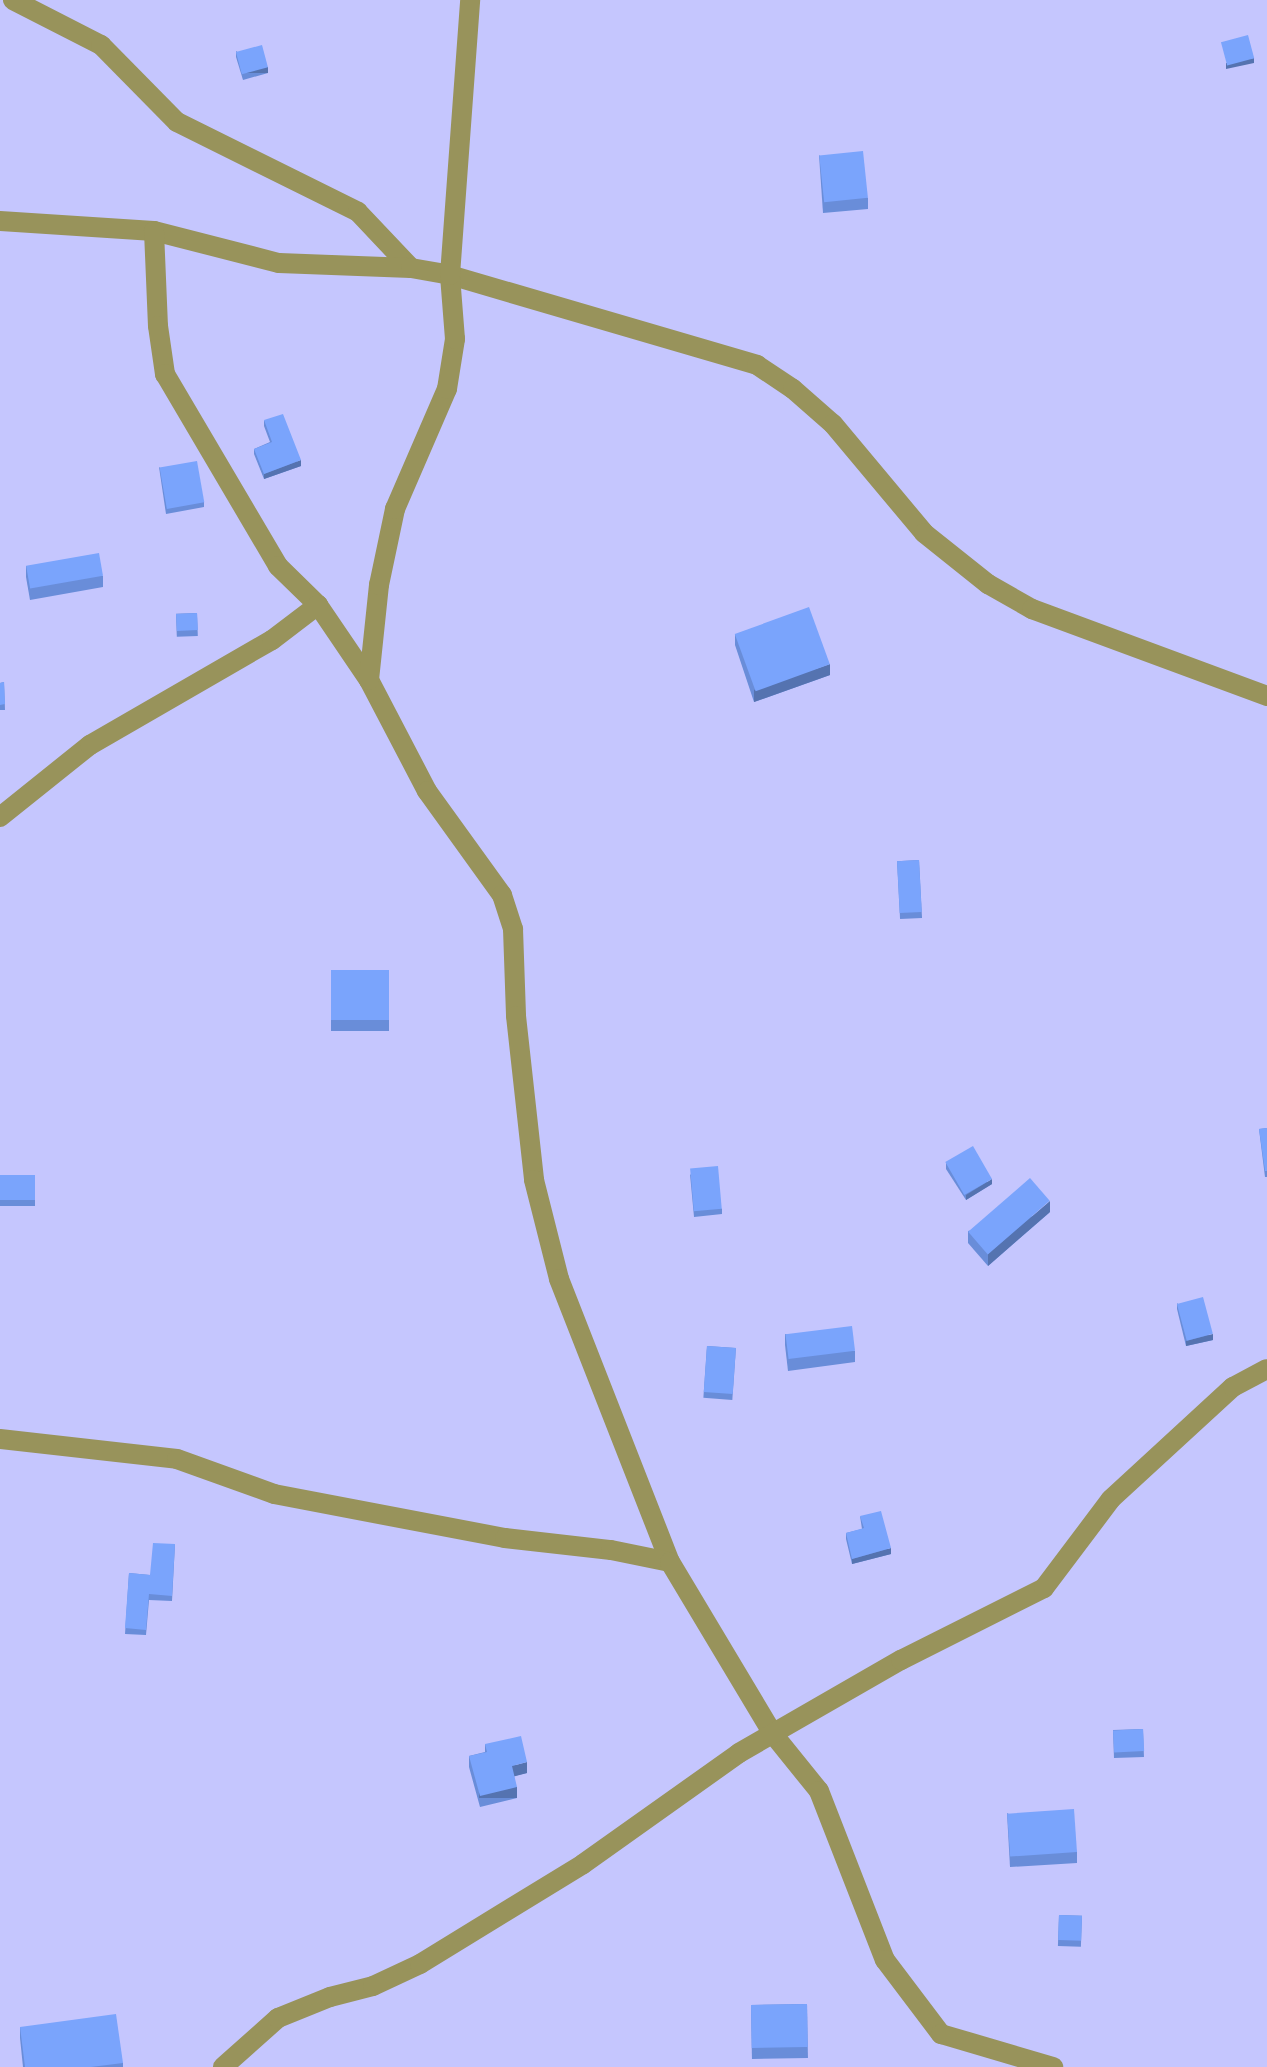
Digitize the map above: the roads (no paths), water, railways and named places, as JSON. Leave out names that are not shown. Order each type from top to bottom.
[{"type":"street","points":[[13,0],[101,45],[177,122],[358,212],[411,268]]},
{"type":"street","points":[[369,680],[379,585],[395,509],[447,389],[455,339],[450,275],[470,0]]},
{"type":"street","points":[[0,221],[154,231],[279,263],[411,268],[450,275],[757,365],[793,389],[833,424],[924,533],[988,584],[1032,609],[1267,696]]},
{"type":"street","points":[[154,231],[158,326],[165,374],[278,566],[318,605],[369,680],[427,791],[502,895],[513,929],[516,1016],[534,1180],[559,1279],[670,1562],[773,1734],[819,1791],[885,1960],[941,2034],[1053,2067]]},
{"type":"street","points":[[0,817],[90,745],[272,640],[318,605]]},
{"type":"street","points":[[223,2067],[278,2018],[330,1997],[373,1986],[420,1964],[583,1864],[739,1753],[901,1660],[1044,1588],[1111,1499],[1233,1387],[1267,1369]]},
{"type":"street","points":[[0,1439],[154,1454],[177,1459],[274,1494],[505,1538],[611,1550],[670,1562]]}]
